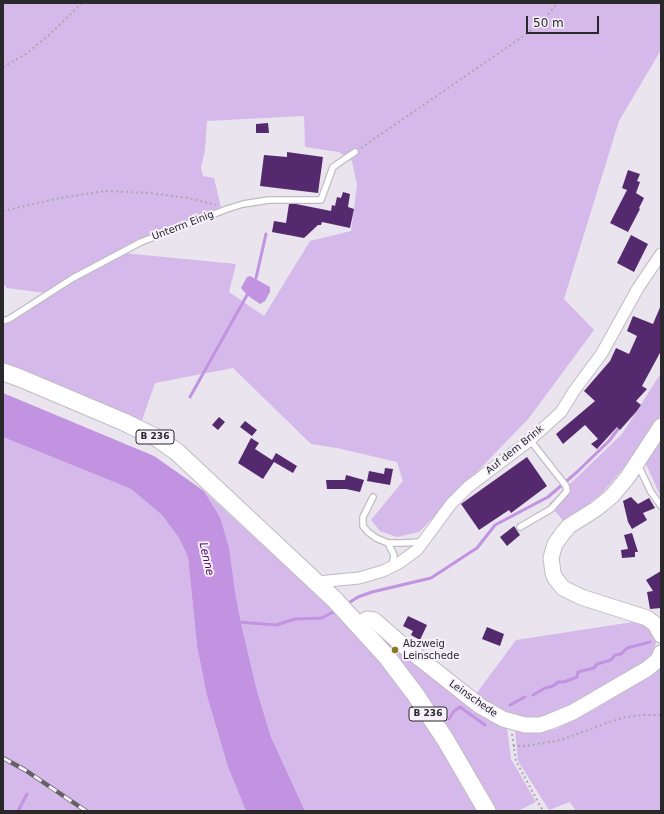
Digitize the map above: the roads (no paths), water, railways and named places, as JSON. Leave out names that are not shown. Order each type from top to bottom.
[{"type":"main road","name":"B 236","points":[[3,372],[124,422],[157,438],[177,452],[317,582],[387,657],[415,694],[445,739],[487,811]]},
{"type":"main road","points":[[661,426],[627,478],[612,496],[596,509],[569,526],[558,539],[552,551],[552,566],[555,578],[563,588],[581,597],[646,618],[654,624],[661,635]]},
{"type":"main road","name":"Leinschede","points":[[358,625],[367,619],[374,620],[404,647],[480,706],[493,714],[512,722],[525,725],[540,725],[566,716],[633,678],[658,660],[661,653]]},
{"type":"street","name":"Auf dem Brink","points":[[317,582],[359,578],[391,567],[417,550],[451,504],[468,488],[530,440],[561,412],[574,391],[602,353],[638,288],[661,254]]},
{"type":"lane","name":"Unterm Einig","points":[[3,320],[9,319],[73,278],[141,242],[230,208],[243,204],[269,200],[321,200],[333,167],[355,152]]},
{"type":"lane","points":[[520,528],[551,509],[566,491],[566,486],[530,440]]},
{"type":"lane","points":[[636,463],[651,492],[661,506]]},
{"type":"lane","points":[[373,497],[363,517],[363,526],[368,532],[376,538],[388,543],[424,541]]},
{"type":"lane","points":[[388,543],[394,555],[391,567]]},
{"type":"water","points":[[250,276],[270,287],[270,292],[265,301],[260,304],[247,295],[241,288],[247,277]]},
{"type":"water","name":"Lenne","points":[[3,393],[154,456],[204,491],[220,517],[229,548],[241,623],[257,691],[271,737],[305,811],[246,811],[228,767],[207,696],[197,646],[188,557],[179,538],[162,515],[131,489],[3,437]]},
{"type":"waterway","points":[[256,278],[266,234]]},
{"type":"waterway","points":[[190,397],[247,295]]},
{"type":"waterway","points":[[347,604],[358,597],[372,592],[431,578],[477,548],[495,525],[548,497],[609,441],[618,429]]},
{"type":"waterway","points":[[238,622],[276,625],[295,619],[322,618],[337,610]]},
{"type":"waterway","points":[[533,695],[545,688],[553,686],[558,682],[564,682],[577,677],[578,672],[594,668],[597,664],[611,660],[615,655],[621,654],[627,648],[650,642]]},
{"type":"waterway","points":[[510,705],[525,697]]},
{"type":"waterway","points":[[449,719],[454,711],[460,707],[485,725]]},
{"type":"waterway","points":[[18,811],[27,794]]},
{"type":"railway","points":[[3,758],[25,770],[86,811]]},
{"type":"place","name":"Abzweig Leinschede","points":[[395,650]]}]
